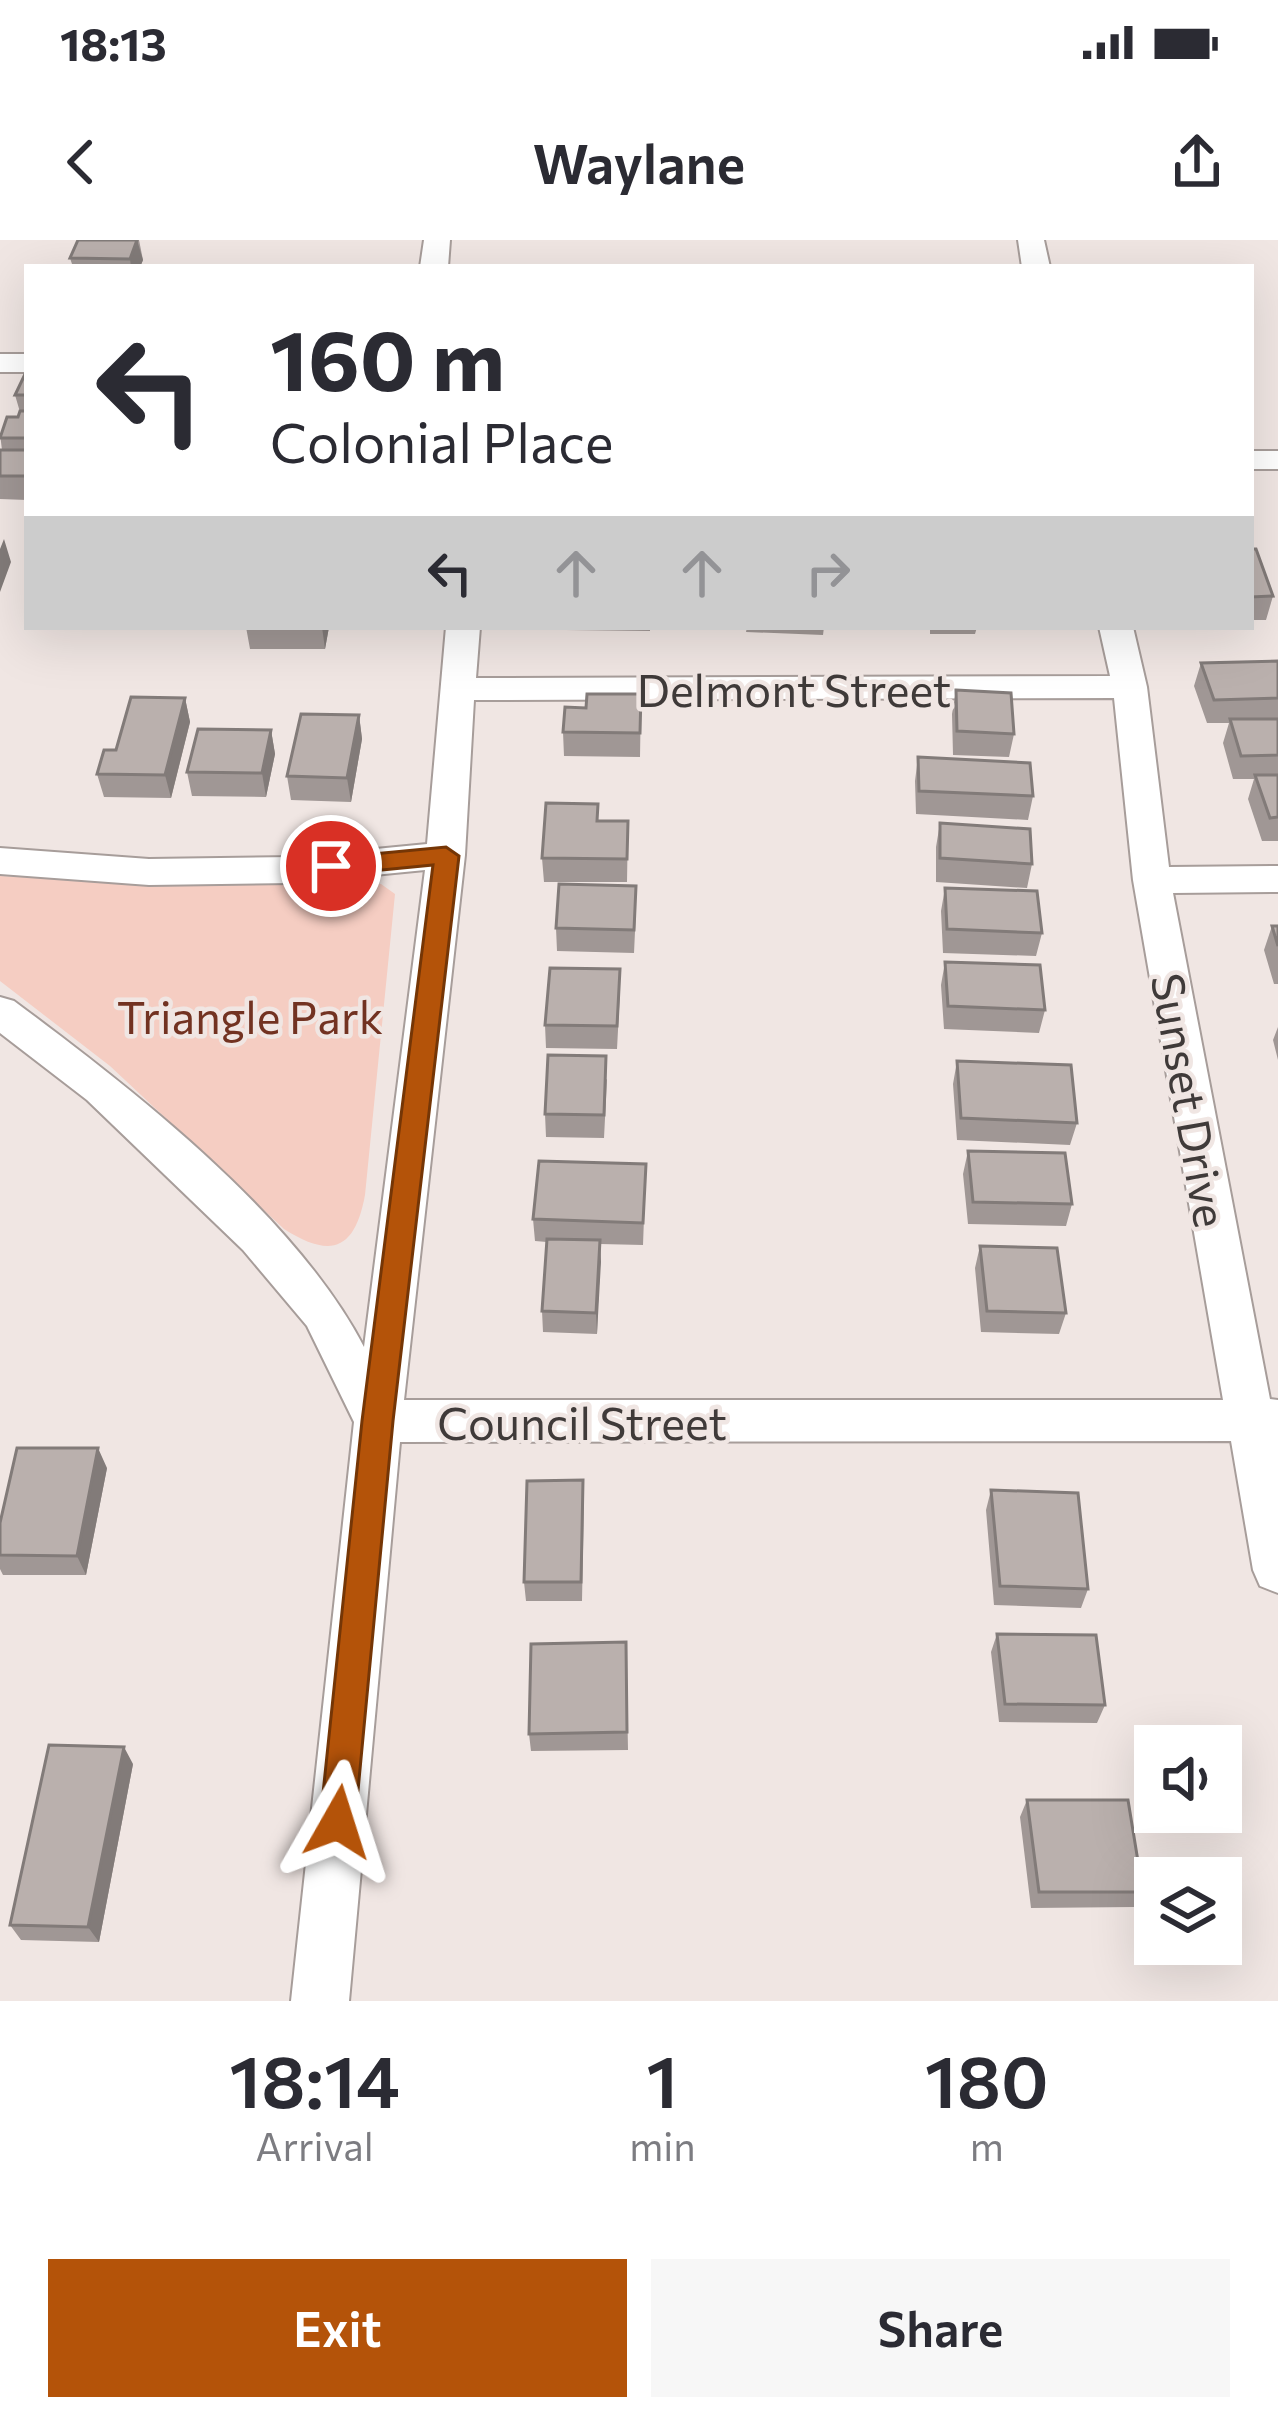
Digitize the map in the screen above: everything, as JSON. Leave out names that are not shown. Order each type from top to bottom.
[{"type":"street","points":[[320,2001],[378,1421],[446,856],[463,630]]},
{"type":"street","name":"Sunset Drive","points":[[1117,630],[1130,687],[1152,880],[1264,1420],[1278,1570]]},
{"type":"street","name":"Delmont Street","points":[[459,689],[1130,687]]},
{"type":"street","points":[[0,862],[149,872],[293,870],[446,856]]},
{"type":"street","points":[[1152,880],[1278,879]]},
{"type":"street","name":"Council Street","points":[[0,1012],[102,1088],[259,1237],[322,1313],[378,1421],[1264,1420]]},
{"type":"green space","name":"Triangle Park","points":[[0,876],[257,885],[343,882],[381,884],[395,894],[365,1195],[347,1238],[328,1246],[284,1229],[110,1066],[0,981]]},
{"type":"building","points":[[78,240],[137,240],[130,259],[70,258]]},
{"type":"building","points":[[24,411],[24,438],[0,438],[7,417],[18,417]]},
{"type":"building","points":[[0,450],[24,450],[24,476],[0,476]]},
{"type":"building","points":[[1254,549],[1256,549],[1273,596],[1254,597]]},
{"type":"building","points":[[1278,661],[1278,698],[1214,700],[1201,663]]},
{"type":"building","points":[[956,690],[1011,693],[1014,734],[957,731]]},
{"type":"building","points":[[587,694],[641,694],[640,733],[563,732],[565,707],[586,708]]},
{"type":"building","points":[[131,697],[185,698],[165,775],[97,774],[104,750],[116,750]]},
{"type":"building","points":[[301,714],[359,715],[347,778],[287,776]]},
{"type":"building","points":[[1230,719],[1278,719],[1278,755],[1241,756]]},
{"type":"building","points":[[198,729],[271,730],[262,773],[187,772]]},
{"type":"building","points":[[918,757],[1030,763],[1033,796],[919,791]]},
{"type":"building","points":[[1255,775],[1278,775],[1278,817],[1270,818]]},
{"type":"building","points":[[546,803],[598,804],[597,821],[628,821],[627,859],[542,858]]},
{"type":"building","points":[[940,823],[1030,829],[1032,864],[940,858]]},
{"type":"building","points":[[559,884],[636,886],[634,930],[556,928]]},
{"type":"building","points":[[945,888],[1037,891],[1042,933],[947,929]]},
{"type":"building","points":[[945,962],[1040,965],[1045,1010],[948,1006]]},
{"type":"building","points":[[550,968],[620,969],[617,1026],[545,1025]]},
{"type":"building","points":[[548,1055],[606,1056],[604,1115],[545,1114]]},
{"type":"building","points":[[957,1061],[1071,1065],[1077,1123],[961,1118]]},
{"type":"building","points":[[968,1151],[1065,1153],[1072,1204],[973,1202]]},
{"type":"building","points":[[539,1161],[646,1164],[643,1223],[533,1219]]},
{"type":"building","points":[[547,1239],[600,1240],[596,1313],[542,1311]]},
{"type":"building","points":[[980,1246],[1057,1248],[1066,1313],[987,1311]]},
{"type":"building","points":[[17,1448],[98,1448],[77,1556],[0,1555],[0,1523]]},
{"type":"building","points":[[583,1480],[581,1582],[524,1582],[527,1481]]},
{"type":"building","points":[[991,1490],[1078,1493],[1088,1589],[1000,1586]]},
{"type":"building","points":[[997,1634],[1096,1635],[1105,1705],[1005,1704]]},
{"type":"building","points":[[626,1642],[627,1732],[529,1734],[531,1644]]},
{"type":"building","points":[[49,1745],[124,1747],[88,1927],[10,1925]]},
{"type":"building","points":[[1027,1800],[1128,1800],[1137,1857],[1134,1892],[1039,1892]]},
{"type":"route","points":[[331,866],[446,856],[378,1421],[338,1822]]}]
